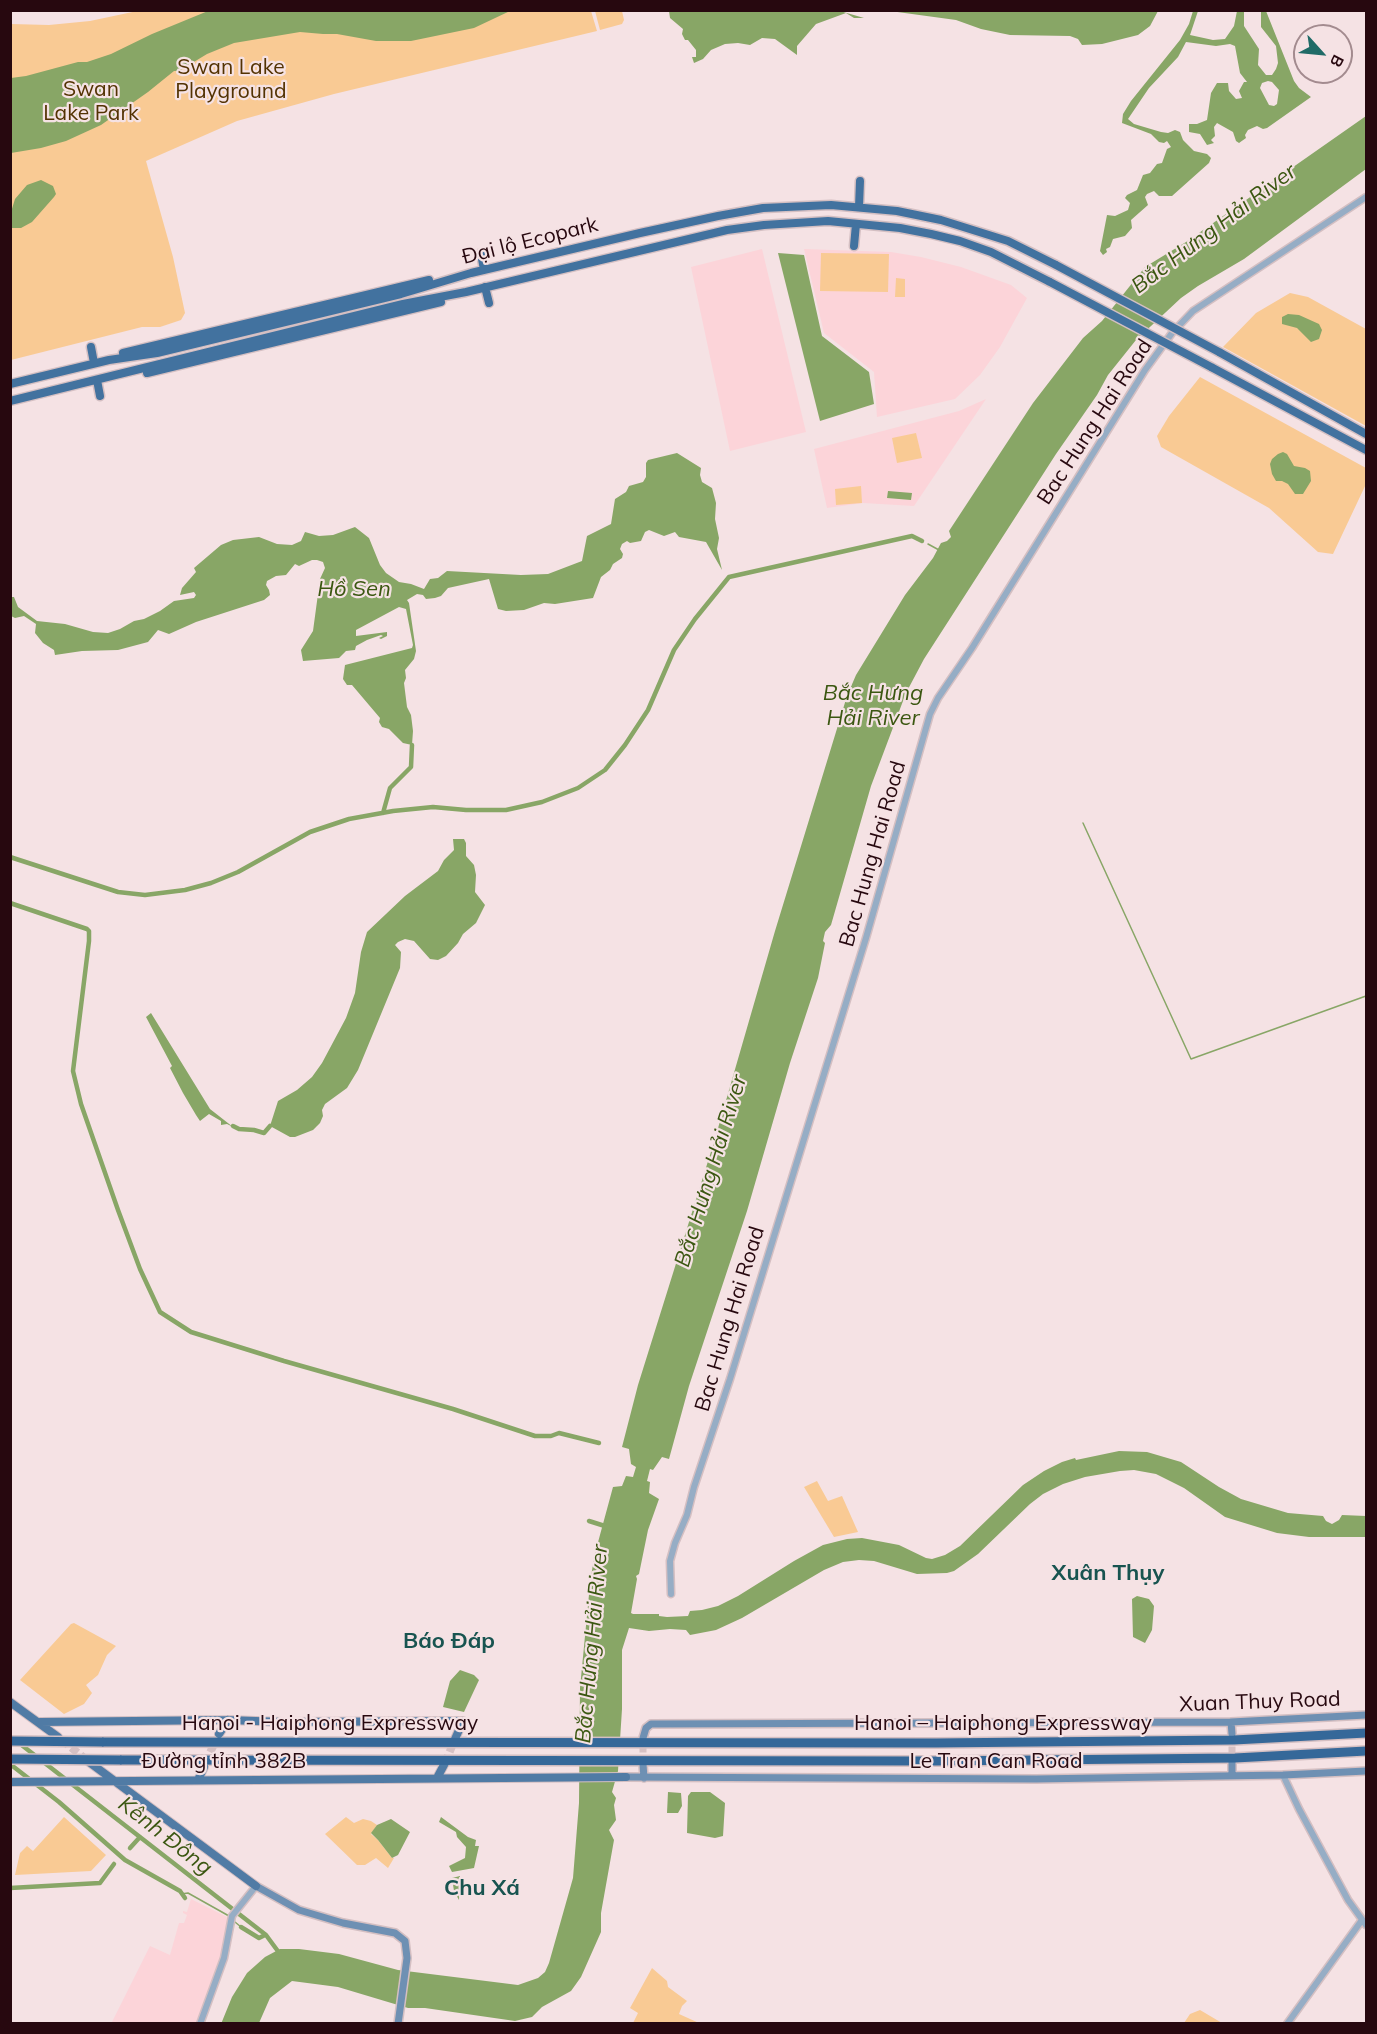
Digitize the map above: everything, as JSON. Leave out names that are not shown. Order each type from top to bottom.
[{"type":"highway","points":[[859,207],[860,181]]},
{"type":"highway","name":"Đại lộ Ecopark","points":[[10,384],[94,363],[169,350],[400,294],[471,273],[729,214],[763,208],[806,205],[859,207],[941,219],[1008,240],[1365,432]]},
{"type":"highway","name":"Đại lộ Ecopark","points":[[10,401],[403,304],[466,292],[727,230],[828,221],[900,228],[960,241],[991,252],[1362,448]]},
{"type":"highway","points":[[854,246],[856,224]]},
{"type":"highway","points":[[481,253],[484,270]]},
{"type":"highway","points":[[109,360],[117,354],[128,351],[449,275],[471,273]]},
{"type":"highway","points":[[485,287],[489,303]]},
{"type":"highway","points":[[115,375],[138,375],[453,299],[466,292]]},
{"type":"highway","points":[[91,347],[94,363]]},
{"type":"highway","points":[[97,380],[100,396]]},
{"type":"highway","points":[[1362,448],[1366,456]]},
{"type":"highway","name":"Hanoi – Haiphong Expressway","points":[[559,1742],[936,1743],[1234,1737],[1366,1731]]},
{"type":"highway","name":"Hanoi - Haiphong Expressway","points":[[10,1742],[559,1742]]},
{"type":"highway","name":"Hanoi – Haiphong Expressway","points":[[559,1761],[1163,1759],[1366,1751]]},
{"type":"highway","name":"Hanoi - Haiphong Expressway","points":[[10,1759],[559,1761]]},
{"type":"main road","points":[[10,1702],[58,1737]]},
{"type":"main road","name":"Xuan Thuy Road","points":[[641,1741],[646,1728],[651,1724],[1231,1722],[1366,1715]]},
{"type":"main road","points":[[219,1734],[228,1720]]},
{"type":"main road","name":"Đường tỉnh 382B","points":[[40,1722],[464,1721],[455,1739]]},
{"type":"main road","points":[[1231,1722],[1232,1734]]},
{"type":"main road","points":[[1232,1761],[1232,1775]]},
{"type":"main road","points":[[88,1762],[256,1886],[279,1900],[320,1918],[394,1933],[405,1941],[407,1958],[398,2020]]},
{"type":"main road","points":[[641,1762],[644,1778]]},
{"type":"main road","points":[[437,1778],[445,1763]]},
{"type":"main road","points":[[198,1780],[204,1767]]},
{"type":"main road","name":"Le Tran Can Road","points":[[626,1777],[1036,1779],[1283,1776],[1366,1771]]},
{"type":"main road","name":"Đường tỉnh 382B","points":[[10,1782],[626,1777]]},
{"type":"main road","points":[[130,1793],[137,1781]]},
{"type":"street","name":"Bac Hung Hai Road","points":[[671,1594],[670,1560],[687,1515],[866,938],[930,714],[1145,370],[1172,333],[1193,311],[1366,197]]},
{"type":"street","points":[[1283,1776],[1348,1900],[1364,1923],[1287,2024]]},
{"type":"street","points":[[201,2024],[224,1958],[232,1916],[256,1886]]},
{"type":"shaded area","points":[[762,249],[806,432],[730,451],[691,267]]},
{"type":"shaded area","points":[[804,249],[891,252],[921,257],[961,267],[1011,285],[1027,298],[1000,347],[980,375],[955,399],[877,417],[874,372],[824,333]]},
{"type":"shaded area","points":[[986,399],[914,506],[863,503],[827,508],[814,449],[959,411]]},
{"type":"shaded area","points":[[191,1899],[229,1918],[227,1941],[199,2023],[111,2024],[150,1946],[170,1955],[179,1923],[184,1923],[187,1915],[183,1911],[187,1912]]},
{"type":"green space","name":"Swan Lake Park","points":[[142,10],[591,11],[597,31],[334,94],[237,121],[146,161],[173,257],[185,313],[181,320],[160,327],[142,327],[11,360],[11,24],[49,25],[90,21]]},
{"type":"green space","points":[[595,11],[622,11],[624,20],[622,24],[600,30]]},
{"type":"green space","points":[[821,253],[889,254],[888,292],[820,291]]},
{"type":"green space","points":[[896,278],[905,279],[905,297],[895,297]]},
{"type":"green space","points":[[1290,293],[1308,297],[1366,329],[1366,426],[1223,347],[1256,313]]},
{"type":"green space","points":[[1200,377],[1366,468],[1366,484],[1333,554],[1318,552],[1269,508],[1161,447],[1157,436],[1169,416]]},
{"type":"green space","points":[[916,433],[922,458],[897,463],[892,438]]},
{"type":"green space","points":[[861,486],[862,503],[836,505],[835,489]]},
{"type":"green space","points":[[817,1481],[828,1501],[842,1496],[858,1532],[834,1537],[804,1487]]},
{"type":"green space","points":[[74,1623],[116,1646],[107,1655],[98,1675],[86,1685],[92,1693],[84,1704],[64,1714],[20,1680]]},
{"type":"green space","points":[[64,1817],[106,1855],[91,1871],[15,1875],[20,1853],[27,1846],[33,1851]]},
{"type":"green space","points":[[346,1817],[354,1823],[363,1819],[377,1825],[371,1834],[394,1858],[388,1868],[376,1858],[365,1865],[357,1865],[325,1834]]},
{"type":"green space","points":[[652,1968],[667,1981],[668,1987],[687,2001],[679,2014],[699,2023],[633,2023],[638,2013],[630,2008]]},
{"type":"green space","points":[[1200,2010],[1222,2023],[1184,2023],[1190,2014]]},
{"type":"water","points":[[1158,10],[1150,26],[1138,35],[1102,44],[1082,45],[1078,39],[1070,36],[1010,35],[981,29],[956,20],[890,11]]},
{"type":"water","points":[[208,11],[510,11],[474,28],[411,41],[376,41],[337,34],[300,32],[234,43],[207,54],[179,71],[174,71],[101,125],[66,141],[11,153],[11,78],[78,62],[87,62],[111,54]]},
{"type":"water","points":[[669,11],[840,11],[864,18],[854,18],[846,13],[816,24],[797,46],[797,55],[775,39],[762,38],[750,45],[725,44],[711,50],[703,59],[694,63],[692,57],[696,57],[696,50],[688,40],[685,40],[682,34],[683,29],[670,18]]},
{"type":"water","points":[[1193,11],[1198,11],[1190,35],[1213,40],[1225,39],[1234,26],[1237,11],[1244,11],[1244,26],[1259,49],[1258,65],[1266,75],[1272,75],[1278,63],[1276,46],[1261,27],[1261,11],[1266,11],[1293,78],[1293,84],[1296,84],[1311,97],[1267,128],[1257,126],[1248,130],[1246,138],[1239,143],[1233,132],[1217,123],[1214,127],[1215,136],[1211,140],[1214,143],[1207,145],[1200,134],[1189,132],[1189,124],[1207,120],[1211,93],[1217,83],[1228,83],[1229,91],[1236,99],[1242,98],[1239,91],[1244,82],[1247,82],[1240,73],[1235,46],[1186,42],[1178,57],[1149,88],[1128,119],[1134,124],[1161,132],[1168,133],[1175,130],[1180,132],[1183,140],[1194,151],[1207,154],[1211,158],[1209,163],[1172,196],[1159,196],[1154,191],[1147,194],[1145,197],[1148,205],[1131,220],[1132,228],[1125,236],[1113,239],[1110,247],[1106,249],[1107,252],[1103,255],[1100,251],[1107,215],[1115,216],[1128,210],[1130,203],[1125,198],[1127,195],[1137,190],[1143,175],[1150,173],[1157,164],[1162,163],[1167,149],[1171,147],[1167,141],[1159,142],[1151,134],[1122,123],[1123,114],[1180,40]],"holes":[[[1268,81],[1279,90],[1277,104],[1274,106],[1269,105],[1260,88],[1262,83]]]},
{"type":"water","name":"Bắc Hưng Hải River","points":[[1366,116],[1366,169],[1244,259],[1181,298],[1136,340],[1108,375],[924,659],[906,693],[871,786],[831,925],[825,932],[818,978],[790,1063],[747,1211],[689,1386],[669,1459],[662,1457],[653,1470],[650,1469],[647,1481],[650,1482],[649,1493],[659,1499],[648,1530],[639,1574],[636,1576],[631,1613],[659,1614],[659,1616],[667,1617],[688,1616],[690,1611],[718,1606],[823,1545],[847,1539],[862,1538],[899,1545],[932,1559],[945,1555],[960,1546],[1023,1485],[1044,1471],[1075,1458],[1076,1460],[1119,1451],[1147,1452],[1181,1462],[1241,1499],[1288,1513],[1323,1516],[1332,1524],[1342,1515],[1366,1516],[1366,1537],[1309,1537],[1277,1533],[1225,1517],[1184,1488],[1156,1474],[1134,1470],[1120,1471],[1085,1477],[1043,1494],[978,1554],[954,1571],[917,1574],[874,1561],[843,1562],[824,1570],[742,1618],[716,1630],[690,1635],[686,1630],[649,1631],[629,1628],[622,1650],[622,1709],[618,1771],[612,1792],[616,1798],[614,1805],[616,1820],[609,1830],[614,1840],[601,1913],[601,1932],[581,1977],[571,1991],[542,2007],[532,2017],[515,2021],[425,2008],[408,2008],[338,1987],[292,1981],[270,1998],[259,2023],[221,2024],[232,1997],[247,1973],[265,1957],[280,1949],[339,1954],[398,1970],[518,1985],[538,1978],[545,1972],[573,1878],[579,1803],[580,1688],[594,1557],[613,1487],[622,1486],[626,1476],[633,1477],[636,1467],[631,1464],[629,1449],[622,1447],[638,1385],[714,1142],[775,931],[847,696],[856,675],[905,595],[933,558],[941,543],[951,537],[949,531],[1033,403],[1083,338],[1102,321],[1145,267],[1186,242]]},
{"type":"water","points":[[41,180],[53,186],[56,194],[32,222],[21,228],[11,228],[11,212],[15,199],[27,185]]},
{"type":"water","points":[[778,253],[804,255],[822,336],[869,372],[874,404],[820,421]]},
{"type":"water","points":[[1288,314],[1299,315],[1319,324],[1322,330],[1319,339],[1311,342],[1297,328],[1282,324],[1282,317]]},
{"type":"water","points":[[1283,452],[1287,454],[1294,466],[1310,471],[1311,481],[1303,494],[1295,494],[1288,484],[1276,481],[1272,474],[1270,464],[1272,459]]},
{"type":"water","name":"Hồ Sen","points":[[677,453],[701,468],[702,482],[712,488],[716,503],[715,519],[719,538],[717,549],[722,570],[706,542],[679,537],[675,532],[664,536],[649,530],[645,532],[641,541],[630,543],[627,541],[622,544],[620,549],[623,554],[622,558],[601,577],[593,598],[555,604],[544,603],[524,610],[506,611],[498,609],[489,579],[448,588],[441,596],[435,598],[426,599],[423,595],[417,594],[407,600],[416,651],[414,659],[405,670],[404,683],[407,707],[411,715],[412,745],[403,743],[389,729],[382,727],[379,722],[380,718],[352,685],[347,685],[343,679],[345,665],[412,648],[406,609],[399,607],[356,630],[356,636],[387,632],[387,636],[381,639],[379,638],[383,636],[381,635],[367,640],[356,646],[355,650],[346,651],[339,658],[303,661],[301,650],[313,631],[320,579],[325,568],[323,562],[317,560],[299,566],[295,564],[286,575],[276,576],[267,581],[266,585],[270,595],[264,600],[196,622],[169,634],[158,630],[148,642],[118,650],[82,651],[55,655],[54,650],[43,643],[35,633],[36,624],[24,616],[15,618],[11,616],[11,597],[14,597],[18,607],[37,621],[108,633],[144,619],[174,601],[194,598],[196,595],[194,592],[180,595],[182,588],[196,572],[194,568],[221,545],[233,540],[259,537],[277,544],[292,545],[301,541],[305,532],[319,536],[333,535],[355,527],[369,538],[380,565],[386,573],[399,582],[424,589],[430,579],[438,578],[447,571],[521,575],[548,574],[582,561],[587,536],[611,524],[615,499],[626,492],[629,486],[643,482],[646,477],[648,460]]},
{"type":"water","points":[[888,491],[912,493],[911,500],[887,498]]},
{"type":"water","points":[[453,839],[464,839],[466,843],[466,856],[474,865],[476,875],[475,892],[485,905],[476,923],[463,934],[446,956],[438,960],[430,959],[414,941],[405,939],[398,942],[395,945],[401,952],[400,968],[358,1070],[347,1088],[325,1104],[320,1123],[313,1130],[290,1137],[270,1126],[278,1101],[297,1090],[312,1077],[346,1018],[355,993],[361,952],[367,932],[405,896],[438,871],[444,860],[454,850]]},
{"type":"water","points":[[151,1013],[210,1109],[233,1127],[227,1124],[221,1125],[221,1121],[209,1114],[200,1121],[170,1068],[172,1066],[146,1017]]},
{"type":"water","points":[[1137,1596],[1149,1599],[1154,1606],[1152,1630],[1145,1643],[1133,1637],[1132,1599]]},
{"type":"water","points":[[460,1670],[474,1675],[479,1680],[464,1712],[443,1707],[450,1681]]},
{"type":"water","points":[[668,1792],[681,1793],[682,1806],[678,1813],[667,1813]]},
{"type":"water","points":[[691,1792],[710,1792],[725,1803],[723,1836],[715,1838],[687,1833],[688,1796]]},
{"type":"water","points":[[441,1817],[468,1837],[476,1840],[475,1846],[479,1846],[474,1868],[452,1872],[449,1866],[465,1858],[466,1847],[457,1837],[456,1832],[439,1822]]},
{"type":"water","points":[[391,1819],[410,1832],[398,1855],[392,1858],[371,1833],[377,1825]]},
{"type":"water","points":[[460,1876],[459,1900],[454,1891],[452,1878]]},
{"type":"pier","points":[[577,1742],[623,1743],[622,1760],[576,1760]]},
{"type":"waterway","points":[[10,857],[118,892],[145,895],[185,890],[211,883],[238,872],[310,832],[349,819],[433,807],[506,810],[542,802],[578,788],[605,770],[648,710],[674,650],[695,619],[729,577],[912,536],[922,541]]},
{"type":"waterway","points":[[928,544],[939,550]]},
{"type":"waterway","points":[[383,813],[390,788],[411,767],[412,745]]},
{"type":"waterway","points":[[1083,823],[1191,1059],[1366,996]]},
{"type":"waterway","points":[[10,903],[89,931],[73,1071],[81,1104],[118,1210],[140,1269],[160,1312],[191,1332],[453,1409],[535,1436],[551,1436],[559,1433],[599,1443]]},
{"type":"waterway","points":[[233,1126],[264,1133],[270,1126]]},
{"type":"waterway","points":[[589,1521],[608,1527]]},
{"type":"waterway","name":"Kênh Đông","points":[[19,1743],[266,1935],[280,1954]]},
{"type":"waterway","points":[[10,1764],[59,1802],[125,1860],[180,1891],[185,1898]]},
{"type":"waterway","points":[[130,1848],[140,1837]]},
{"type":"waterway","points":[[10,1888],[100,1883],[114,1864]]},
{"type":"waterway","points":[[181,1894],[188,1893],[229,1916]]},
{"type":"waterway","points":[[235,1922],[241,1927]]},
{"type":"waterway","points":[[241,1927],[259,1938],[265,1935]]},
{"type":"tunnel","points":[[1232,1736],[1232,1761]]},
{"type":"tunnel","points":[[205,1763],[217,1738]]},
{"type":"tunnel","points":[[643,1738],[643,1763]]},
{"type":"tunnel","points":[[445,1763],[455,1739]]},
{"type":"tunnel","points":[[62,1740],[88,1761]]},
{"type":"district","name":"Xuân Thụy","points":[[1108,1573]]},
{"type":"district","name":"Báo Đáp","points":[[449,1641]]},
{"type":"district","name":"Chu Xá","points":[[482,1888]]},
{"type":"park label","name":"Swan Lake Playground","points":[[231,80]]}]
